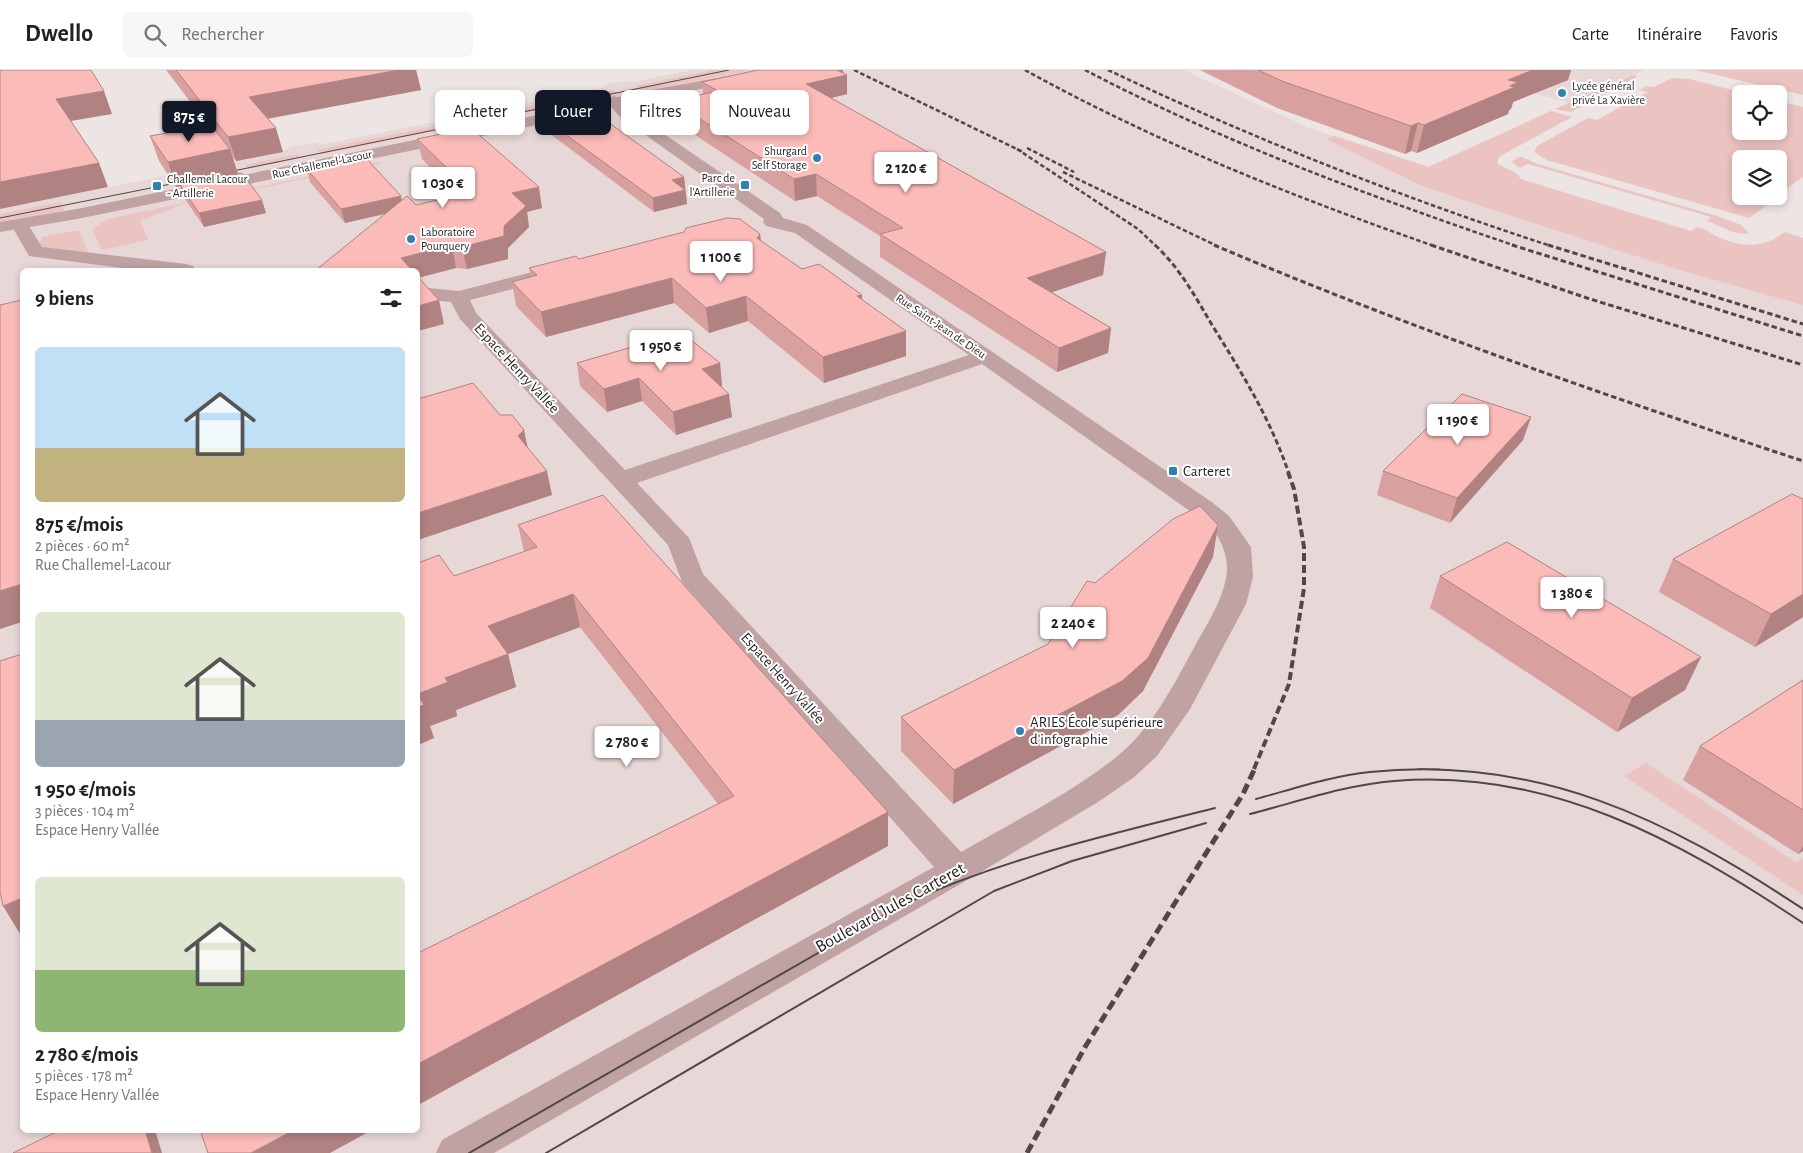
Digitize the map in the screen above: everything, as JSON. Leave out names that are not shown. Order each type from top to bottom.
[{"type":"street","name":"Rue Challemel-Lacour","points":[[0,227],[77,214],[785,70]]},
{"type":"street","name":"Rue Saint-Jean de Dieu","points":[[616,104],[774,217],[764,223],[788,224],[801,229],[1204,508],[1220,521],[1238,547],[1240,577]]},
{"type":"street","name":"Rue Challemel-Lacour","points":[[0,235],[77,214]]},
{"type":"street","points":[[23,230],[36,252],[169,268]]},
{"type":"street","points":[[420,293],[459,297],[565,270]]},
{"type":"street","name":"Espace Henry Vallée","points":[[459,297],[467,315],[680,544],[690,576],[957,870]]},
{"type":"street","points":[[621,480],[986,356]]},
{"type":"street","name":"Boulevard Jules Carteret","points":[[456,1153],[957,870],[1087,794],[1122,770],[1146,748],[1179,702],[1232,604],[1240,577]]},
{"type":"shaded area","points":[[692,70],[1184,70],[1309,128],[1803,288],[1803,1153],[0,1153],[0,209],[279,153],[291,147],[312,143],[324,144],[435,122],[435,135],[525,135],[525,104],[535,102],[535,135],[611,135],[611,90],[593,90],[603,88],[606,84],[623,81],[633,82]]},
{"type":"shaded area","points":[[713,70],[753,70],[649,90],[642,90],[635,86]]},
{"type":"shaded area","name":"Lycée général privé La Xavière","points":[[1470,70],[1644,70],[1570,103],[1493,82]]},
{"type":"shaded area","points":[[1695,70],[1803,70],[1803,95],[1787,91],[1787,85],[1760,85]]},
{"type":"shaded area","points":[[1636,74],[1635,78],[1571,112],[1555,109]]},
{"type":"shaded area","points":[[1672,78],[1689,79],[1732,90],[1732,140],[1787,140],[1787,103],[1803,107],[1803,177],[1787,188],[1787,150],[1732,150],[1732,205],[1767,205],[1749,218],[1547,160],[1534,152],[1537,146],[1588,118],[1597,120],[1648,92],[1639,90],[1647,86],[1654,87]]},
{"type":"shaded area","points":[[614,90],[621,95],[611,98],[611,91]]},
{"type":"shaded area","points":[[535,106],[535,111],[525,113],[525,108]]},
{"type":"shaded area","points":[[1551,111],[1572,117],[1502,155],[1498,158],[1498,164],[1516,173],[1521,179],[1691,231],[1697,227],[1727,241],[1753,245],[1761,244],[1785,232],[1803,238],[1803,305],[1670,267],[1466,201],[1418,184],[1326,139],[1335,136],[1428,167]]},
{"type":"shaded area","points":[[435,126],[435,131],[321,154],[317,150]]},
{"type":"shaded area","points":[[297,154],[301,158],[248,169],[245,165]]},
{"type":"shaded area","points":[[1518,157],[1717,216],[1741,225],[1749,233],[1733,232],[1707,221],[1711,217],[1528,164],[1520,168],[1512,162]]},
{"type":"shaded area","points":[[377,162],[381,163],[183,204],[140,221],[148,240],[102,250],[92,229],[108,219]]},
{"type":"shaded area","points":[[61,202],[64,211],[0,223],[0,214]]},
{"type":"shaded area","points":[[79,231],[90,256],[45,249],[39,244],[42,237]]},
{"type":"shaded area","points":[[1646,763],[1797,863],[1803,858],[1803,895],[1624,776]]},
{"type":"building","points":[[0,70],[91,70],[104,91],[56,99],[99,163],[0,182]]},
{"type":"building","points":[[176,70],[399,70],[249,97],[276,128],[228,137]]},
{"type":"building","points":[[758,70],[837,70],[847,75],[806,84],[1106,252],[1027,278],[1111,328],[1059,348],[880,234],[903,228],[816,174],[794,179],[725,135],[809,135],[809,90],[716,90],[702,82]]},
{"type":"building","points":[[1258,70],[1533,70],[1508,80],[1518,82],[1510,86],[1515,87],[1424,125],[1418,123],[1411,126],[1282,81]]},
{"type":"building","points":[[710,93],[710,125],[700,119],[700,95]]},
{"type":"building","points":[[611,124],[621,131],[621,135],[626,135],[684,177],[672,180],[685,190],[653,198],[566,135],[611,135]]},
{"type":"building","points":[[211,125],[230,149],[168,162],[150,136]]},
{"type":"building","points":[[437,135],[479,135],[539,187],[512,193],[526,206],[504,226],[504,236],[462,247],[452,245],[401,258],[410,268],[318,268],[407,196],[416,205],[472,192],[417,139]]},
{"type":"building","points":[[365,157],[401,196],[341,209],[307,169]]},
{"type":"building","points":[[242,173],[262,200],[199,213],[180,185]]},
{"type":"building","points":[[727,218],[740,219],[760,234],[757,238],[802,269],[819,264],[862,295],[857,296],[906,331],[823,357],[746,296],[706,308],[672,278],[541,312],[512,282],[537,275],[529,268],[576,256],[579,259],[684,232],[686,228]]},
{"type":"building","points":[[420,279],[439,300],[420,305]]},
{"type":"building","points":[[20,300],[20,585],[0,591],[0,305]]},
{"type":"building","points":[[691,340],[720,363],[702,369],[729,394],[673,412],[639,378],[604,389],[577,363],[649,342],[658,349]]},
{"type":"building","points":[[473,383],[500,415],[512,415],[524,430],[518,436],[547,471],[420,512],[420,398]]},
{"type":"building","points":[[1462,394],[1531,417],[1457,498],[1383,471]]},
{"type":"building","points":[[1792,494],[1803,499],[1803,594],[1771,614],[1673,559]]},
{"type":"building","points":[[603,495],[888,812],[420,1063],[420,952],[734,796],[573,594],[488,626],[508,654],[445,678],[448,682],[420,693],[420,562],[439,555],[454,576],[537,547],[518,525]]},
{"type":"building","points":[[1200,506],[1218,525],[1148,658],[1122,681],[954,770],[901,717],[1048,644],[1087,581],[1095,583],[1173,519]]},
{"type":"building","points":[[1507,542],[1701,657],[1632,698],[1440,576]]},
{"type":"building","points":[[20,655],[20,899],[3,906],[0,892],[0,661]]},
{"type":"building","points":[[1803,680],[1803,810],[1700,746]]},
{"type":"building","points":[[420,698],[424,705],[420,706]]},
{"type":"building","points":[[54,1133],[146,1133],[152,1153],[13,1153]]},
{"type":"building","points":[[201,1133],[288,1133],[251,1153],[208,1153]]},
{"type":"tram line","points":[[223,173],[729,70]]},
{"type":"tram line","points":[[0,218],[186,181]]},
{"type":"tram line","points":[[1418,769],[1431,769]]},
{"type":"tram line","points":[[1256,799],[1355,774],[1431,769]]},
{"type":"tram line","points":[[1431,769],[1440,769]]},
{"type":"tram line","points":[[1431,769],[1489,774],[1545,784],[1598,800],[1651,822],[1702,847],[1803,909]]},
{"type":"tram line","points":[[1250,814],[1339,790],[1394,781],[1451,780],[1506,786],[1559,798],[1610,816],[1660,838],[1708,864],[1803,923]]},
{"type":"tram line","points":[[469,1153],[900,906],[938,889],[1016,861],[1095,838],[1215,808]]},
{"type":"tram line","points":[[546,1153],[994,891],[1072,861],[1206,823]]},
{"type":"railway","points":[[854,70],[1018,149]]},
{"type":"railway","points":[[1025,70],[1124,121],[1226,167],[1329,208],[1434,246]]},
{"type":"railway","points":[[1085,70],[1190,121],[1243,144],[1406,208],[1516,246]]},
{"type":"railway","points":[[1108,70],[1272,143],[1382,187],[1549,245]]},
{"type":"railway","points":[[1027,148],[1074,172]]},
{"type":"railway","points":[[1018,149],[1023,152]]},
{"type":"railway","points":[[1018,149],[1138,229],[1156,246]]},
{"type":"railway","points":[[1063,172],[1217,246]]},
{"type":"railway","points":[[1214,245],[1359,304],[1506,359],[1803,461]]},
{"type":"railway","points":[[1431,245],[1587,298],[1803,365]]},
{"type":"railway","points":[[1512,245],[1803,336]]},
{"type":"railway","points":[[1549,245],[1803,324]]},
{"type":"railway","points":[[1156,246],[1186,282],[1245,379],[1274,435],[1289,474]]},
{"type":"railway","points":[[1254,769],[1289,684],[1304,588],[1304,547],[1294,489],[1288,472]]},
{"type":"railway","points":[[1027,1153],[1085,1047],[1243,794],[1255,768]]},
{"type":"place","name":"Lycée général privé La Xavière","points":[[1562,93]]},
{"type":"place","name":"Shurgard Self Storage","points":[[817,158]]},
{"type":"place","name":"Parc de l'Artillerie","points":[[745,185]]},
{"type":"place","name":"Challemel Lacour - Artillerie","points":[[157,186]]},
{"type":"place","name":"Laboratoire Pourquery","points":[[411,239]]},
{"type":"place","name":"Carteret","points":[[1173,471]]},
{"type":"place","name":"ARIES École supérieure d'infographie","points":[[1020,731]]}]
